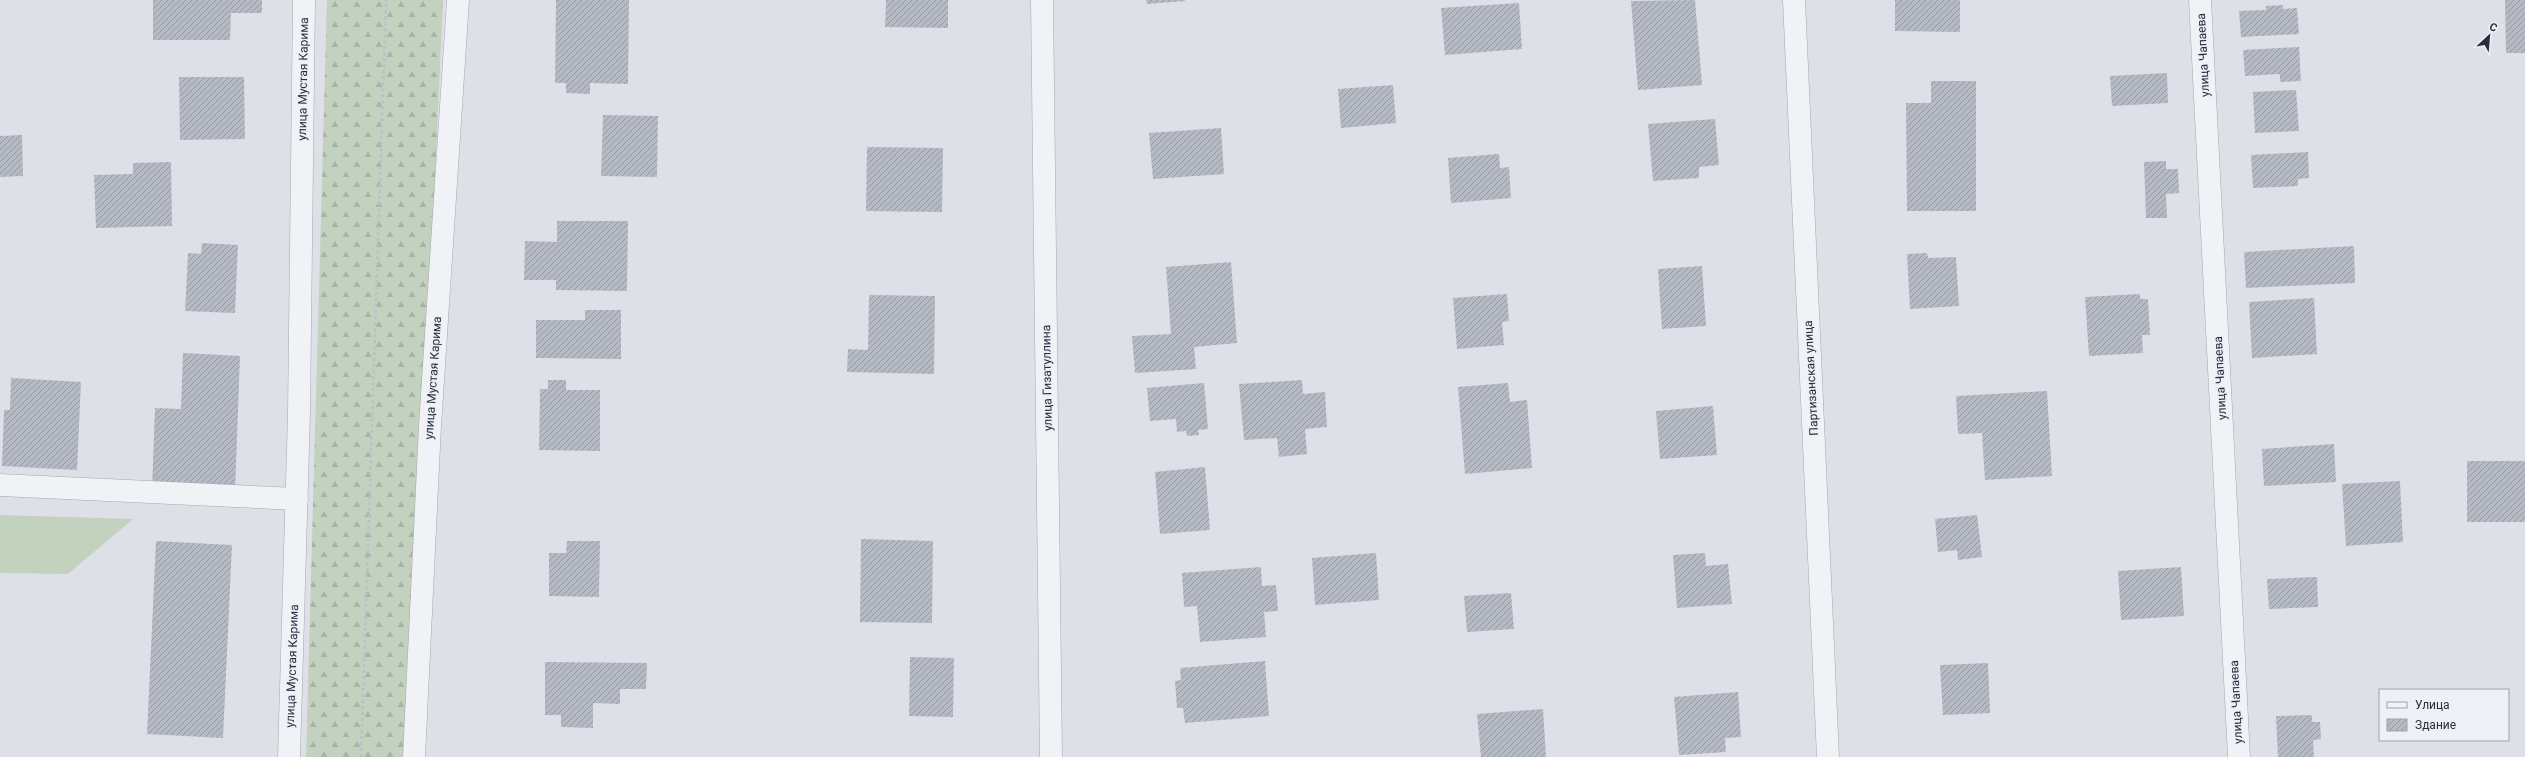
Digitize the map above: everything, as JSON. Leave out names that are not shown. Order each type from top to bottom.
[{"type":"street","name":"улица Мустая Карима","points":[[289,757],[297,498],[304,0]]},
{"type":"street","name":"улица Мустая Карима","points":[[414,757],[430,426],[458,0]]},
{"type":"street","name":"улица Гизатуллина","points":[[1042,0],[1052,757]]},
{"type":"street","name":"Партизанская улица","points":[[1794,0],[1828,757]]},
{"type":"street","name":"улица Чапаева","points":[[2200,0],[2239,757]]},
{"type":"street","points":[[0,485],[297,498]]},
{"type":"path","points":[[361,757],[386,0]]},
{"type":"green space","points":[[327,0],[443,0],[409,757],[306,757]]},
{"type":"green space","points":[[0,515],[133,519],[68,574],[0,573]]},
{"type":"building","points":[[153,0],[262,0],[262,13],[231,13],[230,40],[153,40]]},
{"type":"building","points":[[556,0],[629,0],[628,84],[590,83],[590,94],[566,93],[566,83],[555,83]]},
{"type":"building","points":[[886,0],[948,0],[948,28],[885,27]]},
{"type":"building","points":[[1146,0],[1185,0],[1185,1],[1147,4]]},
{"type":"building","points":[[1695,0],[1702,85],[1638,90],[1631,1]]},
{"type":"building","points":[[1895,0],[1960,0],[1960,32],[1895,31]]},
{"type":"building","points":[[2505,0],[2525,0],[2525,53],[2506,53]]},
{"type":"building","points":[[1519,3],[1522,49],[1445,55],[1441,8]]},
{"type":"building","points":[[2283,5],[2283,9],[2297,8],[2299,34],[2241,37],[2239,11],[2266,10],[2266,6]]},
{"type":"building","points":[[2299,47],[2301,81],[2280,82],[2280,74],[2245,76],[2243,50]]},
{"type":"building","points":[[2167,73],[2168,103],[2112,106],[2110,76]]},
{"type":"building","points":[[179,77],[244,77],[245,139],[180,140]]},
{"type":"building","points":[[1931,81],[1976,81],[1976,211],[1907,211],[1906,103],[1931,103]]},
{"type":"building","points":[[1393,85],[1396,123],[1341,128],[1338,89]]},
{"type":"building","points":[[2296,90],[2299,131],[2255,133],[2253,92]]},
{"type":"building","points":[[603,115],[658,116],[657,177],[601,176]]},
{"type":"building","points":[[1715,119],[1719,165],[1699,167],[1699,178],[1653,181],[1648,124]]},
{"type":"building","points":[[1221,128],[1224,174],[1153,179],[1149,133]]},
{"type":"building","points":[[22,135],[23,176],[0,177],[0,136]]},
{"type":"building","points":[[867,147],[943,148],[942,212],[866,211]]},
{"type":"building","points":[[2308,152],[2309,178],[2298,179],[2298,186],[2253,188],[2251,155]]},
{"type":"building","points":[[1499,154],[1500,168],[1509,167],[1511,198],[1451,203],[1448,158]]},
{"type":"building","points":[[2166,161],[2166,169],[2178,169],[2179,193],[2166,194],[2167,218],[2146,218],[2144,162]]},
{"type":"building","points":[[171,162],[172,226],[96,228],[94,175],[133,174],[133,163]]},
{"type":"building","points":[[557,221],[628,221],[627,291],[556,290],[556,280],[524,280],[525,241],[557,242]]},
{"type":"building","points":[[202,243],[238,245],[235,313],[185,311],[188,253],[201,254]]},
{"type":"building","points":[[2354,246],[2355,283],[2246,288],[2244,252]]},
{"type":"building","points":[[1927,253],[1928,258],[1956,257],[1959,306],[1910,309],[1907,254]]},
{"type":"building","points":[[1231,262],[1237,343],[1194,347],[1196,369],[1135,373],[1132,336],[1171,334],[1166,267]]},
{"type":"building","points":[[1702,266],[1706,326],[1662,329],[1658,269]]},
{"type":"building","points":[[1507,294],[1509,321],[1502,322],[1504,345],[1457,349],[1453,298]]},
{"type":"building","points":[[2140,294],[2140,299],[2148,299],[2150,335],[2142,335],[2143,353],[2089,356],[2085,297]]},
{"type":"building","points":[[869,295],[935,296],[934,374],[847,372],[848,349],[868,350]]},
{"type":"building","points":[[2314,298],[2317,354],[2252,358],[2249,302]]},
{"type":"building","points":[[585,310],[621,310],[621,359],[536,358],[536,320],[585,320]]},
{"type":"building","points":[[183,353],[240,356],[235,493],[152,489],[155,408],[181,409]]},
{"type":"building","points":[[11,378],[81,382],[77,470],[2,466],[4,410],[10,410]]},
{"type":"building","points":[[548,380],[566,380],[566,390],[600,390],[600,451],[539,450],[540,389],[548,389]]},
{"type":"building","points":[[1302,380],[1303,394],[1325,392],[1327,427],[1305,429],[1307,454],[1279,457],[1277,438],[1244,440],[1239,384]]},
{"type":"building","points":[[1204,383],[1208,429],[1198,430],[1199,435],[1187,436],[1186,431],[1177,432],[1176,419],[1150,421],[1147,388]]},
{"type":"building","points":[[1508,383],[1510,402],[1527,400],[1532,468],[1465,474],[1458,387]]},
{"type":"building","points":[[2047,391],[2052,476],[1985,480],[1982,433],[1958,434],[1956,396]]},
{"type":"building","points":[[1713,406],[1717,455],[1660,459],[1656,411]]},
{"type":"building","points":[[2334,444],[2336,482],[2264,486],[2262,449]]},
{"type":"building","points":[[2467,461],[2525,461],[2525,522],[2467,522]]},
{"type":"building","points":[[1205,467],[1210,530],[1160,534],[1155,472]]},
{"type":"building","points":[[2400,481],[2403,542],[2346,546],[2342,484]]},
{"type":"building","points":[[1977,515],[1982,557],[1958,560],[1957,550],[1938,552],[1935,519]]},
{"type":"building","points":[[861,539],[933,541],[932,623],[860,622]]},
{"type":"building","points":[[156,541],[232,545],[223,738],[147,734]]},
{"type":"building","points":[[567,541],[600,541],[599,597],[549,596],[549,553],[566,553]]},
{"type":"building","points":[[1376,553],[1379,600],[1315,605],[1312,558]]},
{"type":"building","points":[[1705,553],[1706,566],[1728,564],[1732,604],[1677,608],[1673,555]]},
{"type":"building","points":[[1261,567],[1262,586],[1276,585],[1278,611],[1264,612],[1266,637],[1200,642],[1197,606],[1184,607],[1182,573]]},
{"type":"building","points":[[2181,567],[2184,616],[2121,620],[2118,571]]},
{"type":"building","points":[[2317,577],[2318,607],[2269,609],[2267,579]]},
{"type":"building","points":[[1511,593],[1514,629],[1467,632],[1464,596]]},
{"type":"building","points":[[910,657],[954,658],[953,717],[909,716]]},
{"type":"building","points":[[1265,661],[1269,716],[1185,723],[1183,708],[1177,708],[1175,681],[1181,680],[1180,668]]},
{"type":"building","points":[[545,662],[647,663],[646,689],[620,689],[620,704],[593,703],[593,728],[561,727],[561,715],[545,715]]},
{"type":"building","points":[[1988,663],[1990,713],[1943,715],[1940,665]]},
{"type":"building","points":[[1738,692],[1741,737],[1725,738],[1726,752],[1679,755],[1674,697]]},
{"type":"building","points":[[1543,709],[1546,757],[1481,757],[1477,714]]},
{"type":"building","points":[[2312,715],[2312,722],[2320,722],[2321,739],[2313,740],[2314,757],[2278,757],[2276,716]]}]
